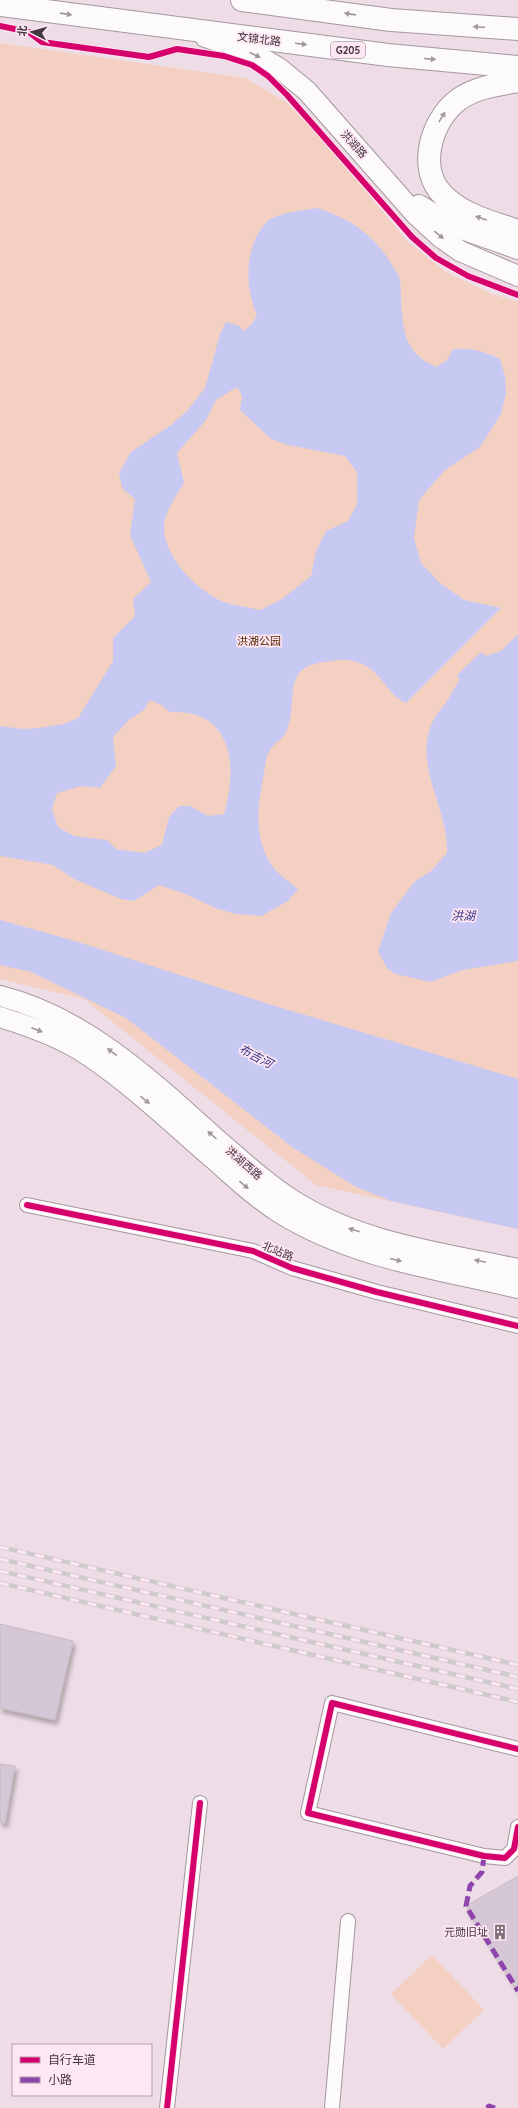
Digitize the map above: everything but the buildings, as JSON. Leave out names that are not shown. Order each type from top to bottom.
[{"type":"highway","points":[[242,0],[392,20],[518,29]]},
{"type":"highway","name":"文锦北路","points":[[0,5],[388,55],[518,67]]},
{"type":"highway","points":[[518,81],[485,87],[458,100],[443,115],[437,125],[432,139],[429,157],[430,173],[434,183],[443,196],[469,214],[518,231]]},
{"type":"main road","name":"洪湖路","points":[[179,29],[252,52],[279,68],[307,91],[416,215],[440,237],[460,250],[518,276]]},
{"type":"main road","points":[[392,187],[456,227],[518,249]]},
{"type":"main road","name":"洪湖西路","points":[[0,996],[53,1016],[86,1032],[155,1083],[258,1176],[295,1202],[321,1216],[348,1228],[372,1236],[518,1269]]},
{"type":"main road","name":"洪湖西路","points":[[0,1017],[42,1032],[78,1049],[149,1103],[248,1189],[279,1213],[305,1227],[356,1250],[518,1288]]},
{"type":"street","name":"北站路","points":[[28,1205],[253,1251],[292,1268],[377,1292],[518,1326]]},
{"type":"street","points":[[518,1749],[332,1703],[308,1813],[484,1856],[505,1858],[514,1849],[518,1827]]},
{"type":"street","points":[[167,2108],[200,1804]]},
{"type":"street","points":[[332,2108],[348,1921]]},
{"type":"green space","name":"洪湖公园","points":[[0,43],[245,78],[286,102],[326,143],[408,242],[447,273],[492,294],[518,302],[518,1229],[316,1185],[84,999],[0,979]]},
{"type":"green space","points":[[432,1955],[484,2010],[443,2049],[391,1994]]},
{"type":"water","points":[[317,208],[340,217],[359,228],[368,235],[391,263],[399,276],[401,285],[402,311],[405,332],[412,349],[418,356],[437,367],[447,360],[453,349],[477,351],[500,359],[505,376],[506,393],[501,414],[480,447],[445,470],[419,500],[414,538],[421,563],[440,583],[464,600],[501,608],[406,703],[392,693],[381,679],[368,667],[359,663],[347,660],[336,660],[311,665],[301,671],[296,678],[290,721],[286,732],[267,756],[259,802],[260,836],[267,857],[275,870],[298,889],[288,901],[261,916],[236,914],[215,908],[188,895],[159,885],[134,901],[121,899],[74,879],[53,865],[0,856],[0,726],[23,729],[38,728],[64,724],[78,718],[113,661],[113,638],[135,616],[133,599],[151,582],[130,535],[135,499],[122,488],[119,473],[131,452],[171,425],[187,411],[205,388],[220,334],[226,322],[238,325],[244,331],[252,324],[257,315],[250,291],[248,278],[249,265],[255,240],[261,229],[269,220],[273,218],[285,214]],"holes":[[[237,387],[242,396],[240,410],[271,439],[288,445],[345,456],[357,472],[357,504],[348,521],[326,531],[316,551],[311,576],[282,599],[260,610],[224,602],[203,590],[193,582],[176,562],[170,551],[164,528],[168,511],[184,483],[177,453],[206,420],[216,400]],[[150,700],[161,705],[170,712],[191,714],[207,720],[218,730],[226,744],[230,760],[228,796],[224,814],[208,816],[190,806],[179,806],[169,817],[162,845],[144,853],[116,849],[107,840],[74,836],[58,827],[52,809],[57,793],[81,786],[100,788],[116,766],[113,737],[130,719],[144,710]]]},
{"type":"water","name":"洪湖","points":[[518,634],[518,961],[462,970],[431,982],[395,974],[387,968],[378,951],[391,913],[415,881],[431,871],[447,853],[443,820],[429,771],[427,754],[428,738],[433,721],[460,680],[457,675],[481,652],[486,656],[501,651]]},
{"type":"water","name":"布吉河","points":[[0,920],[75,941],[272,1005],[518,1079],[518,1229],[391,1201],[356,1187],[292,1147],[126,1018],[31,972],[0,965]]},
{"type":"railway","points":[[0,1547],[518,1665]]},
{"type":"railway","points":[[0,1559],[518,1677]]},
{"type":"railway","points":[[0,1571],[518,1689]]},
{"type":"railway","points":[[0,1583],[518,1702]]},
{"type":"marked path","points":[[484,1856],[482,1872],[470,1886],[466,1906],[518,1991]]},
{"type":"marked path","points":[[487,2108],[489,2106],[495,2108]]},
{"type":"cycle path","points":[[0,26],[29,32],[42,42],[149,57],[177,49],[224,56],[252,65],[268,76],[287,95],[412,237],[436,258],[468,276],[518,295]]},
{"type":"cycle path","points":[[27,1205],[253,1251],[292,1268],[377,1292],[518,1326]]},
{"type":"cycle path","points":[[518,1749],[332,1703],[308,1813],[484,1856],[505,1858],[514,1849],[518,1827]]},
{"type":"cycle path","points":[[167,2108],[200,1803]]},
{"type":"place","name":"元勋旧址","points":[[500,1932]]}]
